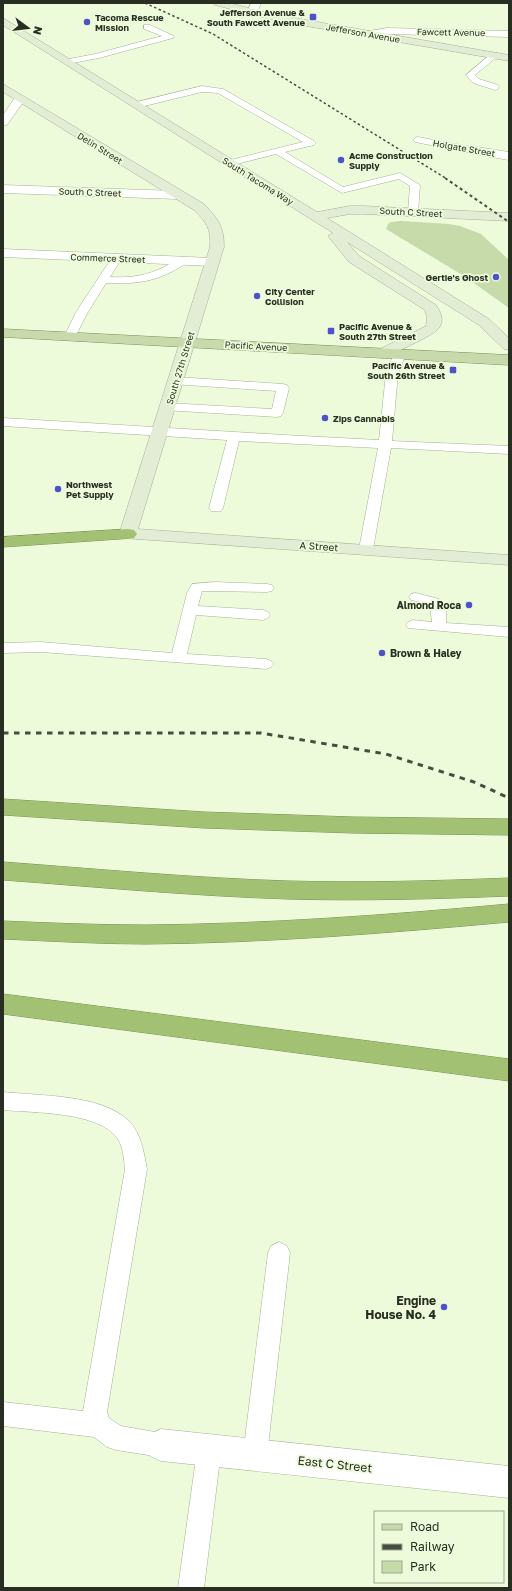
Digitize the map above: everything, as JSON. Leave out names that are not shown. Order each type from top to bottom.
[{"type":"highway","points":[[3,542],[128,534]]},
{"type":"highway","points":[[3,806],[25,809],[228,821],[353,825],[509,827]]},
{"type":"highway","points":[[3,871],[145,882],[288,890],[433,890],[509,887]]},
{"type":"highway","points":[[3,930],[132,934],[226,932],[416,921],[509,912]]},
{"type":"highway","points":[[3,1004],[509,1070]]},
{"type":"main road","name":"Jefferson Avenue","points":[[218,3],[252,13],[509,58]]},
{"type":"main road","name":"South Tacoma Way","points":[[3,21],[484,322],[509,346]]},
{"type":"main road","name":"Delin Street","points":[[3,87],[177,195],[199,207]]},
{"type":"main road","name":"South 27th Street","points":[[128,534],[217,247],[218,235],[215,224],[199,207]]},
{"type":"main road","name":"South C Street","points":[[318,218],[350,210],[509,217]]},
{"type":"main road","points":[[318,218],[354,259],[431,308],[436,318],[435,324],[431,329],[383,353]]},
{"type":"main road","name":"Pacific Avenue","points":[[3,333],[509,360]]},
{"type":"main road","name":"A Street","points":[[128,534],[366,549],[509,560]]},
{"type":"street","points":[[252,13],[256,3]]},
{"type":"street","name":"Fawcett Avenue","points":[[369,34],[387,31],[402,31],[509,34]]},
{"type":"street","points":[[3,123],[20,98]]},
{"type":"street","name":"Holgate Street","points":[[477,151],[509,156]]},
{"type":"street","name":"South C Street","points":[[3,189],[177,195]]},
{"type":"street","name":"Commerce Street","points":[[3,253],[212,262]]},
{"type":"street","name":"East C Street","points":[[161,1446],[509,1482]]},
{"type":"lane","points":[[67,62],[96,56],[170,36],[146,27]]},
{"type":"lane","points":[[495,55],[470,75],[476,81],[495,87]]},
{"type":"lane","points":[[136,104],[202,90],[220,91],[311,143],[229,163]]},
{"type":"lane","name":"Holgate Street","points":[[418,140],[477,151]]},
{"type":"lane","points":[[277,151],[342,190],[400,176],[415,185],[413,212]]},
{"type":"lane","points":[[70,336],[82,312],[117,258]]},
{"type":"lane","points":[[103,280],[144,280],[159,275],[182,261]]},
{"type":"lane","points":[[366,549],[385,445],[392,373],[400,354]]},
{"type":"lane","points":[[168,407],[277,413],[283,388],[176,381]]},
{"type":"lane","points":[[3,422],[161,431],[234,437],[509,450]]},
{"type":"lane","points":[[216,508],[234,437]]},
{"type":"lane","points":[[178,658],[194,593],[197,588],[215,586],[268,588]]},
{"type":"lane","points":[[416,597],[435,602],[439,607],[439,627]]},
{"type":"lane","points":[[190,610],[263,615]]},
{"type":"lane","points":[[414,625],[509,632]]},
{"type":"lane","points":[[3,648],[41,648],[266,664]]},
{"type":"lane","points":[[3,1102],[82,1109],[106,1116],[122,1128],[132,1146],[136,1168],[95,1412],[98,1425]]},
{"type":"lane","points":[[255,1455],[279,1253]]},
{"type":"lane","points":[[3,1414],[98,1425],[116,1438],[161,1446]]},
{"type":"lane","points":[[191,1588],[209,1451]]},
{"type":"green space","points":[[401,221],[449,224],[460,226],[481,234],[509,260],[509,308],[464,276],[386,229],[388,224],[391,222]]},
{"type":"railway","points":[[145,3],[213,34],[447,179]]},
{"type":"railway","points":[[445,178],[509,222]]},
{"type":"railway","points":[[3,733],[261,733],[386,754],[474,782],[509,798]]},
{"type":"place","name":"Jefferson Avenue & South Fawcett Avenue","points":[[313,17]]},
{"type":"place","name":"Tacoma Rescue Mission","points":[[87,22]]},
{"type":"place","name":"Acme Construction Supply","points":[[341,160]]},
{"type":"place","name":"Gertie's Ghost","points":[[496,277]]},
{"type":"place","name":"City Center Collision","points":[[257,296]]},
{"type":"place","name":"Pacific Avenue & South 27th Street","points":[[331,331]]},
{"type":"place","name":"Pacific Avenue & South 26th Street","points":[[453,370]]},
{"type":"place","name":"Zips Cannabis","points":[[325,418]]},
{"type":"place","name":"Northwest Pet Supply","points":[[58,489]]},
{"type":"place","name":"Almond Roca","points":[[469,605]]},
{"type":"place","name":"Brown & Haley","points":[[382,653]]},
{"type":"place","name":"Engine House No. 4","points":[[444,1307]]}]
